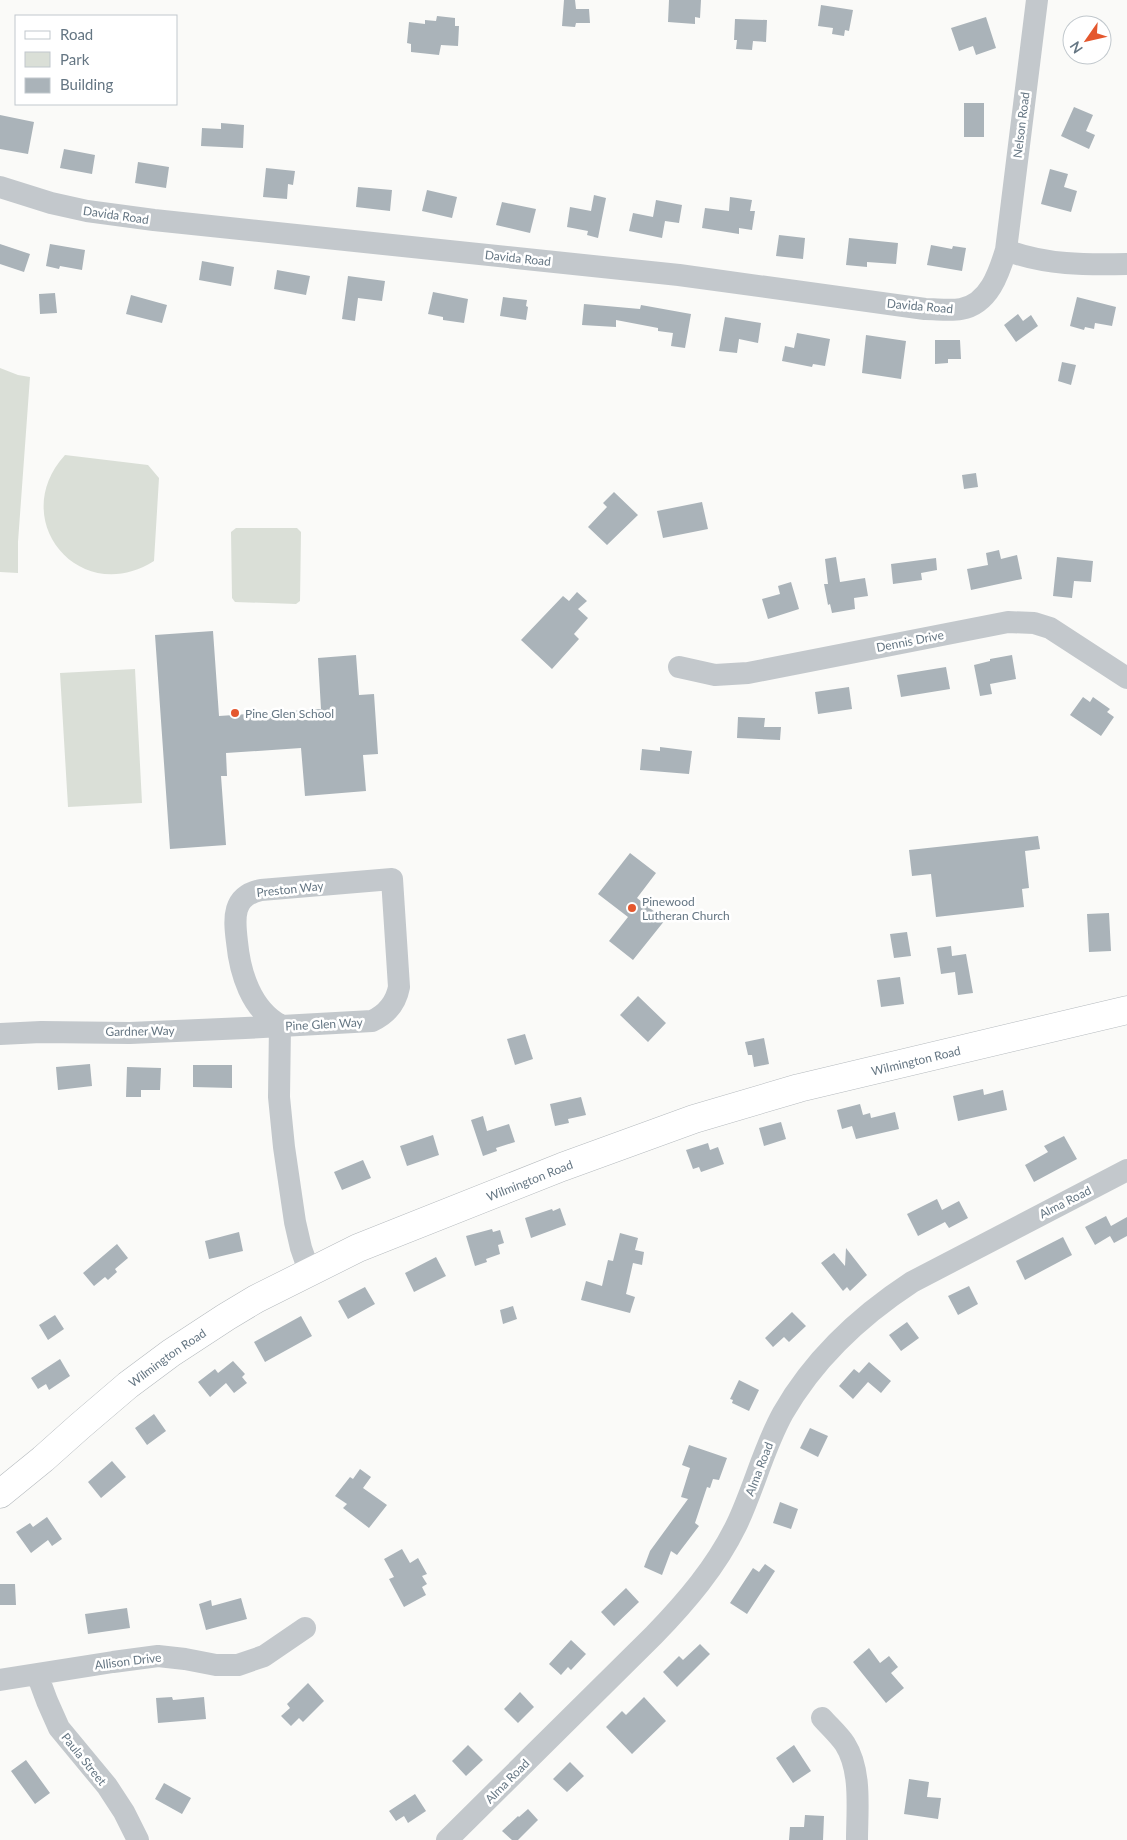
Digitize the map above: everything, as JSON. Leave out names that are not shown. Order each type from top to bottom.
[{"type":"main road","name":"Wilmington Road","points":[[0,1494],[115,1396],[171,1353],[226,1317],[309,1271],[358,1248],[562,1167],[694,1119],[799,1088],[1127,1010]]},
{"type":"street","name":"Nelson Road","points":[[1006,250],[1036,0]]},
{"type":"street","name":"Davida Road","points":[[0,187],[51,203],[87,211],[154,220],[669,274],[926,309],[959,310],[977,301],[994,282],[1006,250]]},
{"type":"street","points":[[1006,250],[1030,258],[1047,261],[1127,264]]},
{"type":"street","name":"Dennis Drive","points":[[679,667],[715,675],[748,673],[1017,621],[1034,623],[1050,628],[1127,678]]},
{"type":"street","name":"Pine Glen Way","points":[[309,1271],[295,1222],[283,1139],[279,1097],[280,1025],[366,1022],[381,1016],[389,1010],[395,1002],[399,987],[392,880]]},
{"type":"street","name":"Preston Way","points":[[280,1025],[273,1022],[259,1006],[248,988],[243,974],[239,959],[235,922],[239,903],[249,894],[261,890],[392,880]]},
{"type":"street","name":"Gardner Way","points":[[0,1034],[130,1032],[280,1025]]},
{"type":"street","name":"Alma Road","points":[[447,1840],[676,1613],[708,1573],[737,1524],[783,1413],[820,1360],[834,1345],[881,1303],[912,1282],[1127,1170]]},
{"type":"street","name":"Allison Drive","points":[[0,1680],[158,1656],[216,1665],[238,1665],[264,1656],[305,1628]]},
{"type":"street","name":"Paula Street","points":[[37,1674],[46,1701],[59,1728],[107,1786],[124,1812],[138,1840]]},
{"type":"street","points":[[822,1718],[842,1739],[853,1761],[857,1804],[856,1840]]},
{"type":"green space","points":[[0,368],[18,375],[30,377],[18,542],[18,573],[0,572]]},
{"type":"green space","points":[[65,455],[148,465],[159,478],[154,561],[127,573],[101,573],[78,565],[60,550],[48,529],[44,506],[49,480]]},
{"type":"green space","points":[[236,528],[297,528],[301,532],[300,601],[296,604],[235,602],[232,598],[231,532]]},
{"type":"green space","points":[[135,669],[142,803],[68,807],[60,673]]},
{"type":"building","points":[[564,0],[575,0],[576,9],[589,9],[590,23],[576,23],[575,27],[562,26]]},
{"type":"building","points":[[669,0],[701,0],[700,18],[695,17],[695,24],[668,22]]},
{"type":"building","points":[[821,5],[853,10],[849,31],[845,30],[844,36],[832,34],[833,28],[818,26]]},
{"type":"building","points":[[437,16],[455,18],[455,26],[459,26],[458,46],[441,45],[439,55],[411,52],[411,44],[407,43],[409,22],[425,24],[425,20],[436,21]]},
{"type":"building","points":[[986,17],[996,48],[976,55],[973,46],[959,51],[951,28]]},
{"type":"building","points":[[735,19],[767,20],[766,42],[753,41],[752,50],[736,49],[737,40],[734,40]]},
{"type":"building","points":[[964,103],[984,103],[984,137],[964,137]]},
{"type":"building","points":[[1074,107],[1093,115],[1086,131],[1095,135],[1089,149],[1061,136]]},
{"type":"building","points":[[0,115],[34,122],[28,154],[0,149]]},
{"type":"building","points":[[221,123],[244,125],[243,148],[201,146],[202,128],[221,129]]},
{"type":"building","points":[[64,149],[95,155],[92,174],[60,168]]},
{"type":"building","points":[[138,162],[169,167],[166,188],[135,183]]},
{"type":"building","points":[[266,168],[295,171],[293,185],[288,184],[287,199],[263,197]]},
{"type":"building","points":[[1050,169],[1068,174],[1064,187],[1077,191],[1071,212],[1041,204]]},
{"type":"building","points":[[358,187],[392,190],[390,211],[356,207]]},
{"type":"building","points":[[427,190],[457,197],[452,218],[422,211]]},
{"type":"building","points":[[594,195],[606,198],[598,238],[587,235],[588,231],[567,227],[570,207],[591,211]]},
{"type":"building","points":[[730,197],[752,200],[750,211],[755,211],[752,230],[739,228],[739,234],[702,228],[705,208],[729,211]]},
{"type":"building","points":[[656,200],[682,205],[679,223],[665,221],[662,238],[629,231],[633,213],[653,217]]},
{"type":"building","points":[[502,202],[536,209],[530,233],[496,225]]},
{"type":"building","points":[[779,235],[805,238],[803,259],[776,256]]},
{"type":"building","points":[[849,238],[898,243],[896,264],[867,262],[867,267],[846,265]]},
{"type":"building","points":[[0,244],[30,254],[24,272],[0,264]]},
{"type":"building","points":[[50,244],[85,250],[82,270],[60,266],[59,269],[46,266]]},
{"type":"building","points":[[931,245],[952,249],[953,246],[966,248],[962,271],[927,265]]},
{"type":"building","points":[[202,261],[234,267],[231,286],[199,280]]},
{"type":"building","points":[[277,270],[310,276],[306,295],[274,289]]},
{"type":"building","points":[[348,276],[385,281],[382,301],[358,298],[355,321],[342,319]]},
{"type":"building","points":[[433,292],[468,299],[464,323],[443,320],[443,317],[428,314]]},
{"type":"building","points":[[55,293],[57,313],[40,314],[39,294]]},
{"type":"building","points":[[131,295],[167,305],[162,323],[126,314]]},
{"type":"building","points":[[503,297],[527,300],[526,320],[500,316]]},
{"type":"building","points":[[1077,297],[1116,307],[1112,326],[1095,323],[1094,329],[1085,327],[1084,330],[1070,326]]},
{"type":"building","points":[[584,304],[640,309],[641,305],[691,314],[685,348],[671,346],[673,333],[658,331],[658,328],[616,320],[616,327],[582,325]]},
{"type":"building","points":[[1018,314],[1023,321],[1031,315],[1038,326],[1016,342],[1004,325]]},
{"type":"building","points":[[725,317],[761,323],[758,343],[739,339],[737,353],[719,351]]},
{"type":"building","points":[[797,333],[830,339],[825,366],[813,364],[812,367],[782,361],[785,346],[794,348]]},
{"type":"building","points":[[866,335],[906,341],[901,379],[862,373]]},
{"type":"building","points":[[935,340],[960,340],[961,359],[948,359],[948,363],[935,364]]},
{"type":"building","points":[[1062,362],[1076,365],[1071,385],[1058,381]]},
{"type":"building","points":[[976,473],[978,487],[964,489],[962,475]]},
{"type":"building","points":[[614,492],[638,515],[607,545],[588,527],[607,507],[603,503]]},
{"type":"building","points":[[702,502],[708,529],[663,538],[657,511]]},
{"type":"building","points":[[999,550],[1001,559],[1017,555],[1022,579],[971,590],[967,569],[988,565],[986,553]]},
{"type":"building","points":[[836,557],[840,582],[865,578],[868,596],[854,598],[855,609],[832,613],[830,604],[828,605],[824,584],[828,584],[825,559]]},
{"type":"building","points":[[1057,557],[1093,561],[1091,582],[1074,581],[1072,598],[1053,596]]},
{"type":"building","points":[[936,558],[937,570],[921,573],[922,580],[893,584],[891,564]]},
{"type":"building","points":[[791,582],[799,609],[768,619],[762,599],[780,594],[778,586]]},
{"type":"building","points":[[577,592],[587,601],[578,609],[588,618],[574,634],[579,639],[552,669],[521,640],[563,596],[569,601]]},
{"type":"building","points":[[213,631],[219,716],[321,709],[318,658],[356,655],[359,695],[374,694],[378,754],[363,755],[366,791],[305,796],[301,748],[226,753],[227,776],[221,776],[226,845],[170,849],[155,635]]},
{"type":"building","points":[[1012,655],[1016,679],[990,684],[992,694],[980,696],[974,665],[990,661],[990,659]]},
{"type":"building","points":[[946,667],[950,689],[901,697],[897,675]]},
{"type":"building","points":[[849,687],[852,709],[818,714],[815,692]]},
{"type":"building","points":[[1083,697],[1090,702],[1093,697],[1110,709],[1107,712],[1114,717],[1101,736],[1070,715]]},
{"type":"building","points":[[738,717],[765,718],[764,727],[781,727],[780,740],[737,738]]},
{"type":"building","points":[[660,747],[692,751],[689,774],[640,770],[642,749],[660,751]]},
{"type":"building","points":[[1038,836],[1040,849],[1025,851],[1029,888],[1022,889],[1024,907],[936,917],[931,874],[912,876],[909,850]]},
{"type":"building","name":"Pinewood Lutheran Church","points":[[630,853],[656,873],[637,898],[665,920],[633,960],[609,941],[628,917],[598,894]]},
{"type":"building","points":[[1109,913],[1111,951],[1089,952],[1087,914]]},
{"type":"building","points":[[907,932],[911,956],[894,958],[890,934]]},
{"type":"building","points":[[951,946],[952,956],[966,954],[973,993],[958,995],[955,972],[941,974],[937,948]]},
{"type":"building","points":[[900,977],[904,1004],[881,1007],[877,980]]},
{"type":"building","points":[[638,996],[666,1023],[648,1042],[620,1015]]},
{"type":"building","points":[[525,1034],[533,1059],[515,1065],[507,1039]]},
{"type":"building","points":[[764,1038],[769,1064],[754,1067],[752,1055],[748,1055],[745,1042]]},
{"type":"building","points":[[90,1064],[92,1086],[58,1090],[56,1067]]},
{"type":"building","points":[[193,1065],[232,1065],[232,1088],[193,1087]]},
{"type":"building","points":[[127,1067],[161,1068],[160,1090],[141,1090],[141,1097],[126,1097]]},
{"type":"building","points":[[983,1089],[984,1095],[1003,1090],[1007,1110],[958,1121],[953,1096]]},
{"type":"building","points":[[581,1097],[586,1115],[568,1119],[569,1123],[555,1126],[550,1104]]},
{"type":"building","points":[[860,1104],[863,1115],[870,1113],[871,1118],[895,1112],[899,1129],[856,1139],[852,1126],[842,1129],[837,1110]]},
{"type":"building","points":[[483,1116],[487,1131],[509,1124],[515,1142],[496,1148],[497,1151],[483,1156],[471,1120]]},
{"type":"building","points":[[781,1122],[786,1139],[764,1146],[759,1128]]},
{"type":"building","points":[[433,1135],[439,1155],[407,1166],[400,1146]]},
{"type":"building","points":[[1064,1136],[1077,1159],[1034,1182],[1025,1165],[1048,1152],[1044,1146]]},
{"type":"building","points":[[708,1143],[710,1150],[718,1147],[724,1164],[701,1172],[699,1167],[693,1169],[686,1150]]},
{"type":"building","points":[[363,1160],[371,1178],[342,1190],[334,1172]]},
{"type":"building","points":[[937,1199],[942,1210],[959,1201],[968,1218],[949,1228],[945,1222],[918,1236],[907,1214]]},
{"type":"building","points":[[560,1208],[566,1225],[531,1238],[525,1218]]},
{"type":"building","points":[[1106,1216],[1111,1226],[1127,1217],[1127,1236],[1114,1243],[1110,1236],[1095,1245],[1085,1227]]},
{"type":"building","points":[[492,1229],[493,1232],[500,1230],[504,1243],[498,1245],[500,1254],[486,1259],[487,1262],[475,1266],[466,1236]]},
{"type":"building","points":[[239,1232],[243,1251],[209,1259],[205,1241]]},
{"type":"building","points":[[620,1233],[638,1238],[635,1250],[644,1252],[642,1265],[633,1263],[626,1294],[635,1297],[630,1313],[581,1300],[586,1281],[602,1286],[608,1260],[613,1261]]},
{"type":"building","points":[[1063,1237],[1072,1255],[1025,1280],[1016,1261]]},
{"type":"building","points":[[117,1244],[128,1258],[115,1269],[117,1272],[108,1280],[105,1277],[94,1286],[83,1273]]},
{"type":"building","points":[[846,1248],[867,1275],[850,1291],[847,1287],[843,1291],[821,1263],[834,1253],[845,1266]]},
{"type":"building","points":[[436,1257],[446,1276],[414,1292],[405,1273]]},
{"type":"building","points":[[969,1286],[978,1304],[958,1315],[948,1296]]},
{"type":"building","points":[[365,1287],[375,1304],[348,1319],[338,1301]]},
{"type":"building","points":[[513,1306],[517,1319],[503,1324],[500,1310]]},
{"type":"building","points":[[792,1312],[806,1326],[789,1342],[784,1337],[773,1347],[765,1338]]},
{"type":"building","points":[[55,1315],[64,1329],[48,1340],[39,1325]]},
{"type":"building","points":[[301,1316],[312,1336],[265,1362],[254,1342]]},
{"type":"building","points":[[907,1322],[919,1338],[901,1351],[889,1335]]},
{"type":"building","points":[[60,1359],[70,1376],[49,1390],[46,1384],[38,1389],[31,1378]]},
{"type":"building","points":[[233,1361],[245,1374],[242,1377],[247,1383],[234,1393],[226,1383],[210,1397],[198,1382],[215,1369],[218,1373]]},
{"type":"building","points":[[869,1362],[891,1381],[881,1393],[868,1382],[853,1399],[839,1386],[854,1369],[859,1373]]},
{"type":"building","points":[[739,1380],[759,1390],[749,1411],[732,1403],[733,1400],[730,1399]]},
{"type":"building","points":[[154,1414],[166,1431],[147,1445],[135,1428]]},
{"type":"building","points":[[810,1428],[828,1436],[818,1457],[800,1448]]},
{"type":"building","points":[[689,1445],[727,1458],[719,1480],[713,1479],[710,1488],[707,1487],[695,1523],[699,1526],[677,1555],[671,1551],[662,1575],[644,1567],[650,1551],[688,1499],[681,1497],[690,1468],[682,1465]]},
{"type":"building","points":[[112,1461],[126,1477],[101,1498],[88,1482]]},
{"type":"building","points":[[360,1469],[371,1477],[363,1488],[387,1505],[369,1528],[343,1508],[347,1504],[335,1496],[350,1477],[353,1479]]},
{"type":"building","points":[[780,1502],[798,1509],[791,1529],[773,1523]]},
{"type":"building","points":[[47,1517],[62,1539],[52,1546],[48,1540],[31,1553],[16,1532],[30,1523],[33,1527]]},
{"type":"building","points":[[402,1549],[410,1563],[418,1558],[427,1574],[422,1576],[427,1584],[422,1587],[426,1595],[404,1607],[389,1579],[394,1577],[384,1559]]},
{"type":"building","points":[[765,1564],[775,1571],[747,1614],[730,1603],[753,1568],[759,1572]]},
{"type":"building","points":[[0,1584],[15,1584],[16,1605],[0,1605]]},
{"type":"building","points":[[626,1588],[639,1602],[614,1626],[601,1612]]},
{"type":"building","points":[[241,1598],[247,1619],[206,1630],[199,1604],[211,1600],[212,1606]]},
{"type":"building","points":[[127,1608],[130,1628],[88,1634],[85,1614]]},
{"type":"building","points":[[571,1640],[586,1654],[571,1670],[568,1667],[561,1675],[549,1664]]},
{"type":"building","points":[[700,1644],[710,1654],[677,1687],[663,1672],[679,1656],[683,1660]]},
{"type":"building","points":[[869,1648],[880,1663],[889,1656],[898,1667],[891,1673],[904,1688],[886,1703],[853,1662]]},
{"type":"building","points":[[308,1683],[324,1701],[303,1722],[299,1718],[291,1726],[281,1716],[290,1708],[287,1704]]},
{"type":"building","points":[[520,1692],[534,1707],[518,1723],[504,1709]]},
{"type":"building","points":[[172,1697],[173,1700],[204,1697],[206,1719],[158,1723],[156,1698]]},
{"type":"building","points":[[644,1697],[666,1721],[632,1754],[606,1727],[622,1711],[626,1715]]},
{"type":"building","points":[[468,1745],[483,1760],[466,1776],[452,1761]]},
{"type":"building","points":[[794,1745],[811,1771],[793,1783],[776,1758]]},
{"type":"building","points":[[26,1760],[50,1793],[35,1804],[11,1771]]},
{"type":"building","points":[[570,1762],[584,1776],[567,1792],[553,1779]]},
{"type":"building","points":[[909,1779],[929,1782],[927,1797],[941,1798],[938,1819],[904,1814]]},
{"type":"building","points":[[164,1783],[191,1798],[182,1814],[155,1799]]},
{"type":"building","points":[[415,1794],[426,1811],[408,1823],[404,1816],[396,1821],[389,1811]]},
{"type":"building","points":[[528,1809],[538,1820],[518,1840],[512,1840],[502,1831]]},
{"type":"building","points":[[805,1815],[824,1816],[823,1840],[789,1840],[790,1827],[804,1827]]},
{"type":"place","name":"Pine Glen School","points":[[235,713]]},
{"type":"place","name":"Pinewood Lutheran Church","points":[[632,908]]}]
